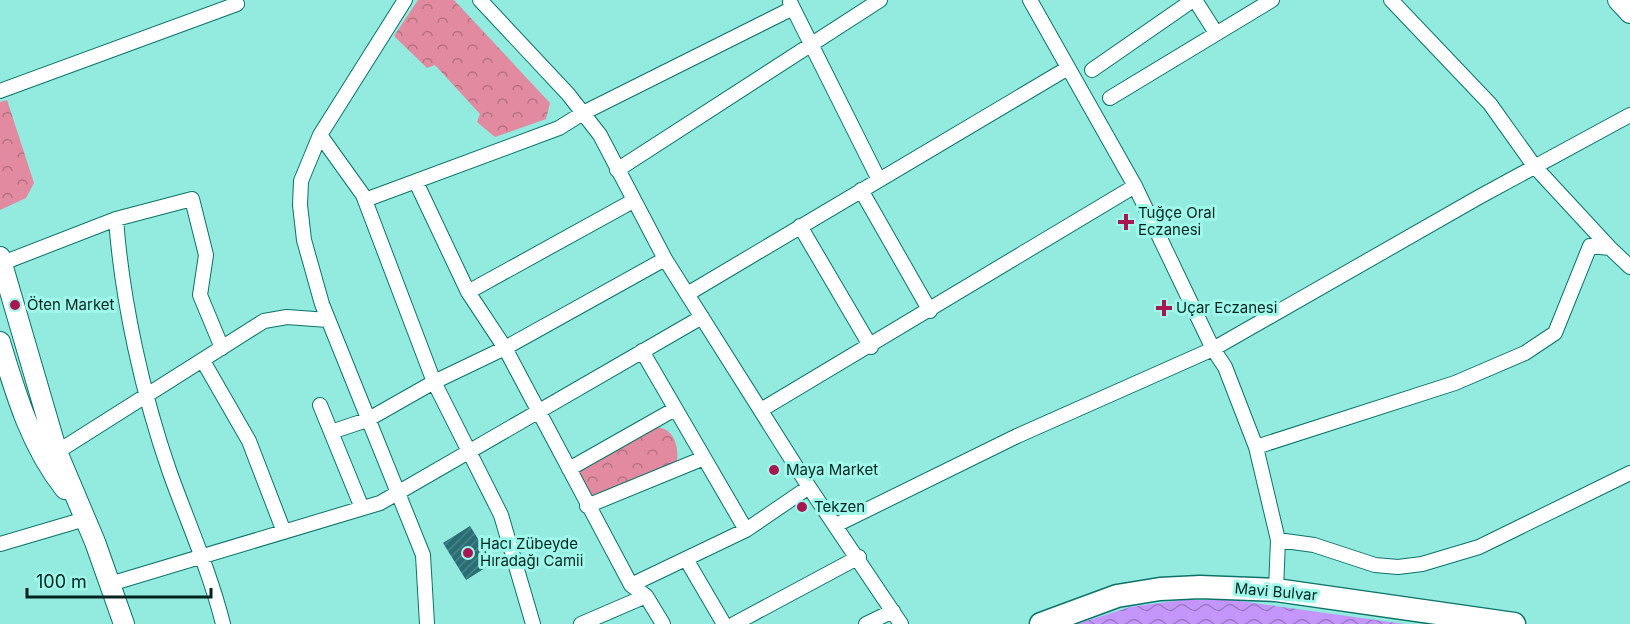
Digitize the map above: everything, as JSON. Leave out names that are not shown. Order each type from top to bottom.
[{"type":"main road","name":"Mavi Bulvar","points":[[1041,624],[1118,596],[1160,589],[1200,587],[1276,590],[1514,624]]},
{"type":"street","points":[[405,0],[320,135],[301,181],[300,205],[304,240],[328,320],[423,555],[427,624]]},
{"type":"street","points":[[480,0],[583,113],[600,135],[665,258],[689,292],[702,317],[809,487],[859,557],[902,624]]},
{"type":"street","points":[[617,170],[810,43],[880,0]]},
{"type":"street","points":[[1030,0],[1135,186],[1213,349],[1225,368],[1256,447],[1278,540],[1276,590]]},
{"type":"street","points":[[1092,70],[1194,0],[1216,33]]},
{"type":"street","points":[[1110,98],[1272,0]]},
{"type":"street","points":[[1391,0],[1490,104],[1535,167],[1630,267]]},
{"type":"street","points":[[1618,0],[1630,13]]},
{"type":"street","points":[[0,91],[237,4]]},
{"type":"street","points":[[365,200],[559,128],[583,113],[791,4],[879,180]]},
{"type":"street","points":[[689,292],[1068,68]]},
{"type":"street","points":[[836,525],[1017,436],[1213,349],[1630,115]]},
{"type":"street","points":[[320,135],[365,200],[434,382],[468,453],[501,514],[533,624]]},
{"type":"street","points":[[416,182],[468,292],[505,348],[631,585],[646,596],[663,624]]},
{"type":"street","points":[[761,410],[871,347],[1135,186]]},
{"type":"street","points":[[861,190],[930,311]]},
{"type":"street","points":[[124,624],[57,452],[1,262],[116,219],[192,199],[206,255],[200,295],[222,348]]},
{"type":"street","points":[[468,292],[633,201]]},
{"type":"street","points":[[116,219],[119,261],[149,396],[170,471],[215,593],[223,624]]},
{"type":"street","points":[[800,226],[871,347]]},
{"type":"street","points":[[1256,447],[1455,383],[1525,353],[1555,333],[1590,246],[1610,248]]},
{"type":"street","points":[[331,432],[367,420],[434,382],[505,348],[665,258]]},
{"type":"street","points":[[57,452],[149,396],[264,321],[287,317],[328,320]]},
{"type":"street","points":[[110,584],[380,503],[702,317]]},
{"type":"street","points":[[0,342],[21,412],[49,469],[85,519]]},
{"type":"street","points":[[642,351],[746,530]]},
{"type":"street","points":[[203,361],[249,441],[284,532]]},
{"type":"street","points":[[320,405],[362,508]]},
{"type":"street","points":[[569,469],[675,409]]},
{"type":"street","points":[[587,506],[704,458]]},
{"type":"street","points":[[1278,540],[1314,545],[1375,565],[1398,567],[1422,564],[1449,558],[1479,547],[1630,473]]},
{"type":"street","points":[[631,585],[746,530],[809,487]]},
{"type":"street","points":[[0,544],[85,519]]},
{"type":"street","points":[[734,624],[859,557]]},
{"type":"street","points":[[686,559],[724,624]]},
{"type":"street","points":[[580,624],[646,596]]},
{"type":"street","points":[[866,624],[893,611]]},
{"type":"green space","points":[[418,0],[454,0],[550,103],[546,119],[495,137],[477,122],[480,114],[435,65],[427,68],[394,36]]},
{"type":"green space","points":[[7,100],[34,183],[26,198],[0,210],[0,102]]},
{"type":"green space","points":[[657,427],[668,431],[674,439],[677,461],[586,499],[571,472]]},
{"type":"water","points":[[1182,600],[1233,600],[1405,624],[1077,624],[1130,607]]},
{"type":"building","name":"Hacı Zübeyde Hıradağı Camii","points":[[470,526],[493,563],[466,580],[443,543]]},
{"type":"place","name":"Tuğçe Oral Eczanesi","points":[[1126,222]]},
{"type":"place","name":"Öten Market","points":[[15,305]]},
{"type":"place","name":"Uçar Eczanesi","points":[[1164,308]]},
{"type":"place","name":"Maya Market","points":[[774,470]]},
{"type":"place","name":"Tekzen","points":[[802,507]]},
{"type":"place","name":"Hacı Zübeyde Hıradağı Camii","points":[[468,553]]}]
